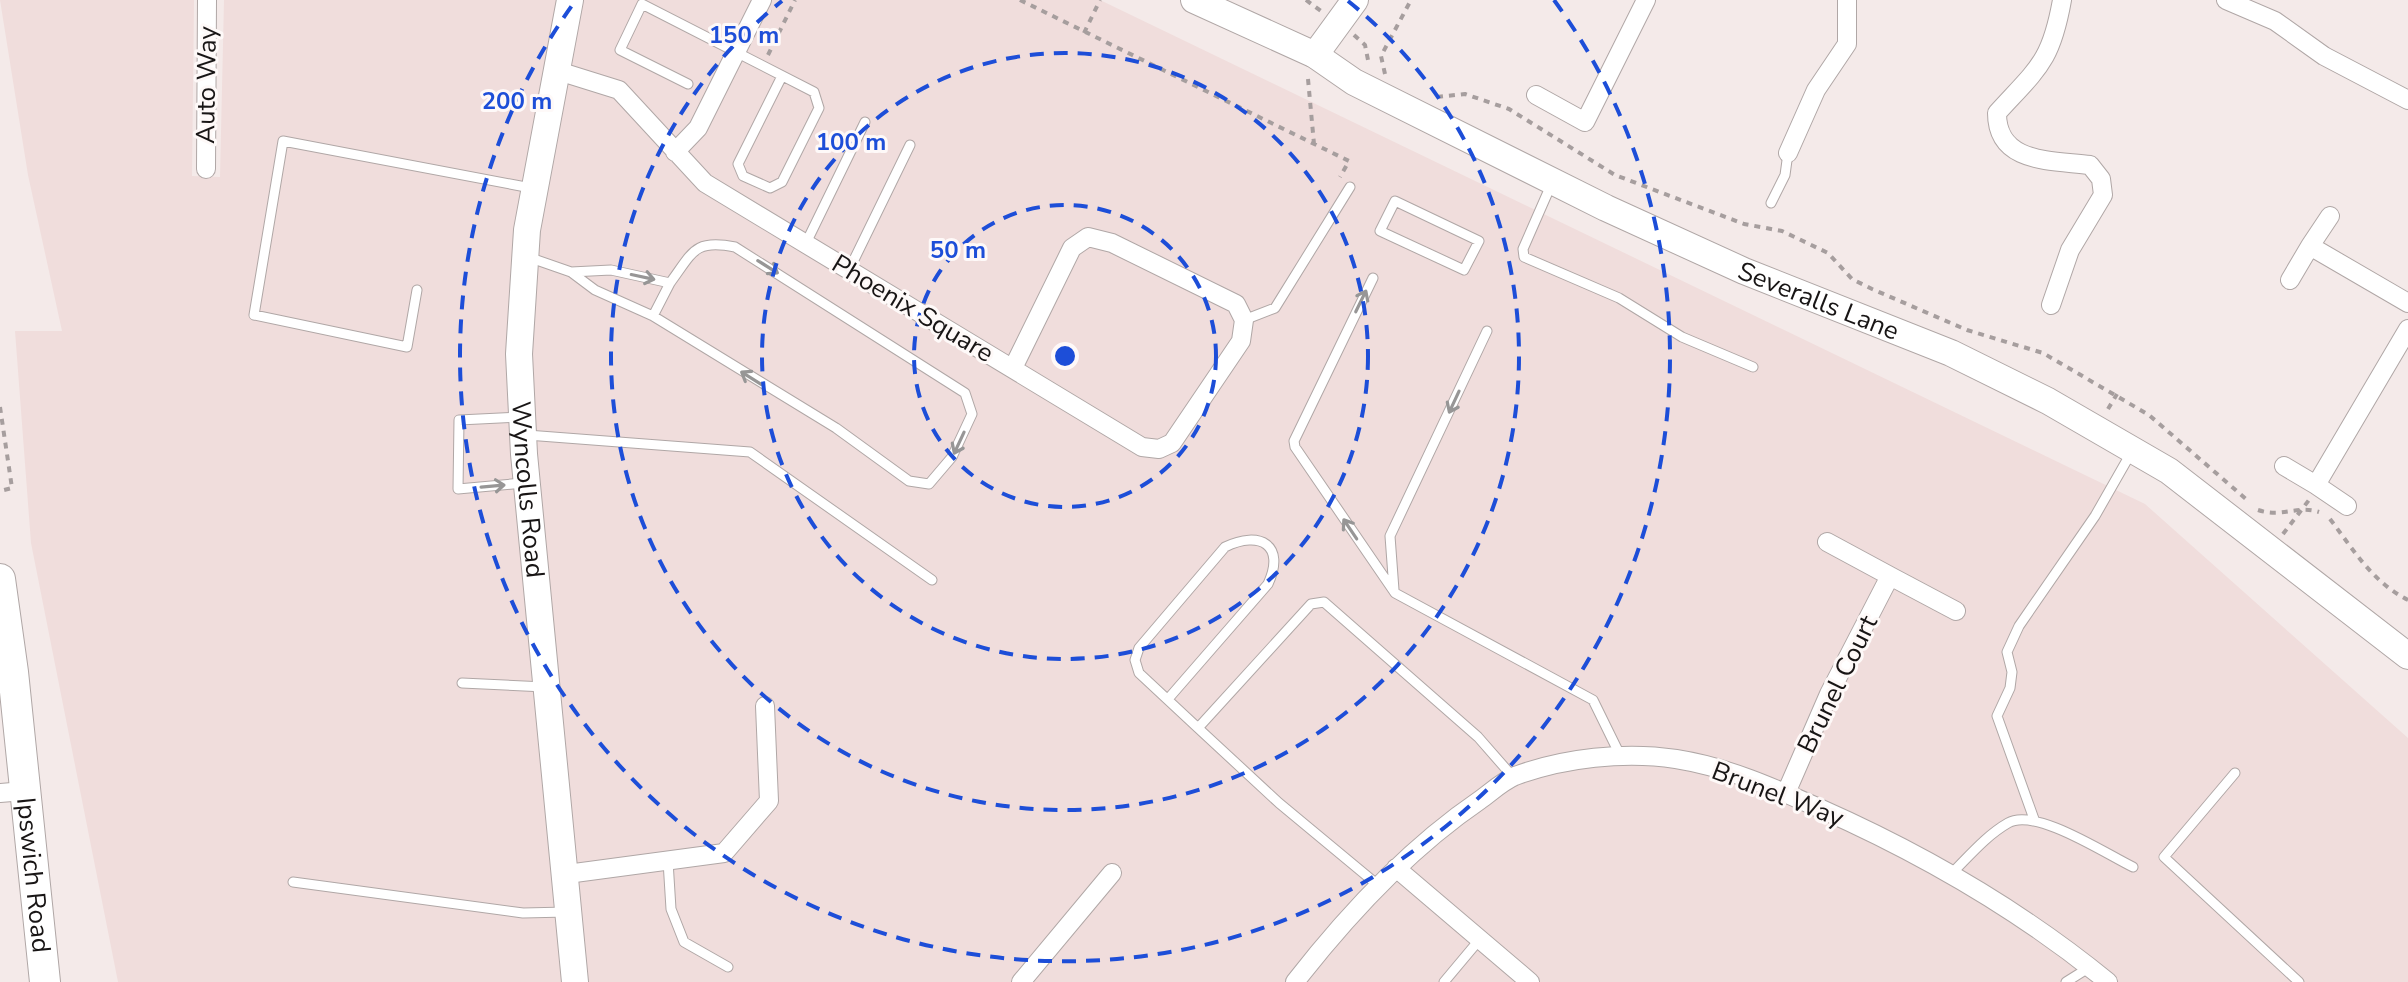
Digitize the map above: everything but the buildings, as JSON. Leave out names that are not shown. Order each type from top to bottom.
[{"type":"main road","name":"Ipswich Road","points":[[0,579],[12,780],[45,982]]},
{"type":"street","name":"Auto Way","points":[[206,169],[207,0]]},
{"type":"street","name":"Wyncolls Road","points":[[570,0],[524,256],[519,354],[527,483],[575,982]]},
{"type":"street","name":"Severalls Lane","points":[[1194,0],[1311,67],[1354,82],[1744,271],[1951,353],[2048,401],[2169,471],[2408,656]]},
{"type":"street","points":[[1311,67],[1355,0]]},
{"type":"street","points":[[1536,95],[1585,122],[1646,0]]},
{"type":"street","points":[[1788,153],[1816,90],[1847,44],[1847,0]]},
{"type":"street","points":[[2051,305],[2070,250],[2103,195],[2101,179],[2090,165],[2021,156],[2005,144],[1997,128],[1997,113],[2043,62],[2054,42],[2062,0]]},
{"type":"street","points":[[2226,0],[2275,21],[2324,56],[2408,100]]},
{"type":"street","points":[[675,152],[698,128],[736,52],[756,2]]},
{"type":"street","name":"Phoenix Square","points":[[555,70],[619,90],[705,183],[1142,447],[1159,449],[1172,443],[1241,341],[1244,320]]},
{"type":"street","points":[[2290,280],[2330,216]]},
{"type":"street","points":[[1013,368],[1072,248],[1088,237],[1112,243],[1236,304],[1244,320]]},
{"type":"street","points":[[2310,246],[2408,303]]},
{"type":"street","points":[[2316,485],[2408,329]]},
{"type":"street","points":[[2284,466],[2347,506]]},
{"type":"street","points":[[1827,542],[1956,611]]},
{"type":"street","name":"Brunel Court","points":[[1786,793],[1829,694],[1890,576]]},
{"type":"street","points":[[567,874],[724,853],[769,801],[765,706]]},
{"type":"street","name":"Brunel Way","points":[[1295,982],[1396,868],[1451,819],[1513,777],[1569,763],[1620,755],[1675,759],[1736,772],[1786,793],[1953,872],[2043,930],[2108,982]]},
{"type":"street","points":[[1396,868],[1530,982]]},
{"type":"street","points":[[1021,982],[1112,873]]},
{"type":"lane","points":[[688,84],[620,50],[642,4],[814,92],[819,108],[782,182],[770,188],[743,176],[738,164],[782,76]]},
{"type":"lane","points":[[806,243],[865,122]]},
{"type":"lane","points":[[417,290],[407,347],[254,315],[283,141],[534,188]]},
{"type":"lane","points":[[849,270],[910,145]]},
{"type":"lane","points":[[1771,203],[1785,175],[1788,153]]},
{"type":"lane","points":[[1553,181],[1523,249],[1524,257],[1619,298],[1682,337],[1753,367]]},
{"type":"lane","points":[[1244,320],[1275,308],[1350,187]]},
{"type":"lane","points":[[1395,201],[1479,241],[1464,270],[1380,231],[1395,201]]},
{"type":"lane","points":[[524,256],[571,272],[595,290],[653,316],[836,428],[909,481],[929,484],[952,457],[972,414],[965,393],[735,247],[712,242],[697,246],[670,283],[653,316]]},
{"type":"lane","points":[[571,272],[611,270],[670,283]]},
{"type":"lane","points":[[1373,278],[1294,441],[1395,593],[1593,700],[1620,755]]},
{"type":"lane","points":[[1395,593],[1390,536],[1487,331]]},
{"type":"lane","points":[[527,483],[458,489],[459,420],[750,452],[932,580]]},
{"type":"lane","points":[[2034,819],[1997,716],[2010,688],[2012,672],[2007,652],[2019,626],[2095,516],[2133,450]]},
{"type":"lane","points":[[1168,699],[1268,584],[1276,565],[1275,555],[1256,539],[1244,538],[1225,547],[1139,648],[1135,660],[1139,673],[1279,803],[1379,886]]},
{"type":"lane","points":[[1198,728],[1311,604],[1324,602],[1478,737],[1513,777]]},
{"type":"lane","points":[[462,683],[548,687]]},
{"type":"lane","points":[[2235,773],[2164,857],[2299,982]]},
{"type":"lane","points":[[1953,872],[2009,822],[2034,819],[2133,867]]},
{"type":"lane","points":[[668,861],[671,909],[684,942],[728,967]]},
{"type":"lane","points":[[293,882],[523,913],[570,912]]},
{"type":"lane","points":[[1444,982],[1480,939]]},
{"type":"lane","points":[[2066,982],[2090,967]]},
{"type":"path","points":[[763,65],[795,0]]},
{"type":"path","points":[[1020,0],[1349,161],[1340,176],[1350,187]]},
{"type":"path","points":[[1084,33],[1100,0]]},
{"type":"path","points":[[1399,80],[1385,74],[1381,56],[1411,0]]},
{"type":"path","points":[[1311,67],[1314,144]]},
{"type":"path","points":[[1426,92],[1440,98],[1465,94],[1509,109],[1615,175],[1744,224],[1782,231],[1828,253],[1852,279],[1872,289],[1967,330],[2043,353],[2149,415],[2258,510],[2276,515],[2306,508],[2318,511],[2330,520],[2363,565],[2390,590],[2408,600]]},
{"type":"path","points":[[0,407],[12,488],[0,491]]},
{"type":"path","points":[[2272,549],[2306,508]]},
{"type":"shaded area","points":[[0,0],[194,0],[192,176],[220,177],[224,0],[1100,0],[2145,504],[2408,738],[2408,982],[118,982],[31,543],[15,331],[62,331],[28,175]]}]
